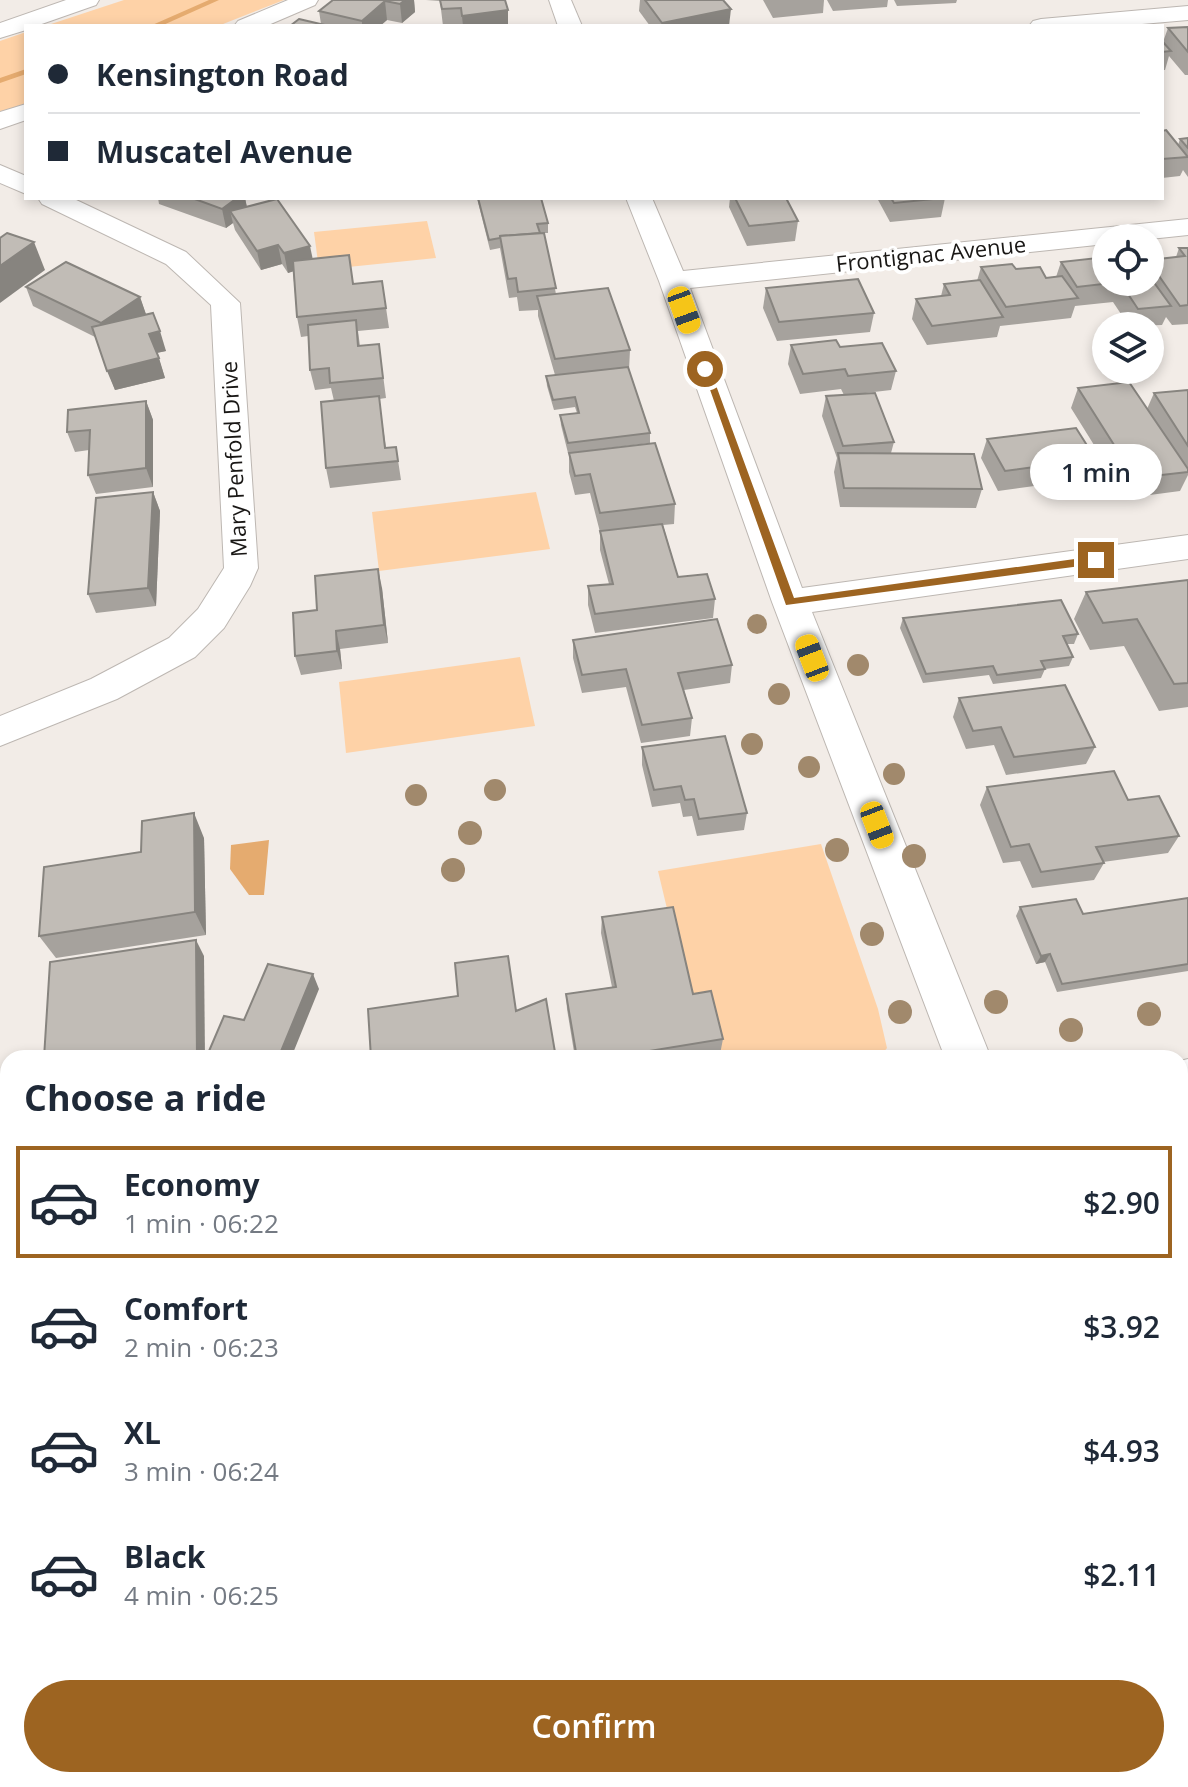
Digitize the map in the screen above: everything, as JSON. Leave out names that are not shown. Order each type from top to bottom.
[{"type":"street","points":[[0,31],[88,0]]},
{"type":"street","points":[[251,24],[307,0]]},
{"type":"street","points":[[560,0],[569,24]]},
{"type":"street","points":[[1064,24],[1188,13]]},
{"type":"street","points":[[0,121],[24,112]]},
{"type":"street","points":[[0,173],[24,185]]},
{"type":"street","name":"Mary Penfold Drive","points":[[0,731],[151,666],[196,636],[222,605],[241,568],[225,303],[176,258],[55,200]]},
{"type":"street","points":[[640,200],[673,281],[790,602],[965,1050]]},
{"type":"street","name":"Frontignac Avenue","points":[[673,281],[1188,227]]},
{"type":"street","points":[[790,602],[1188,547]]},
{"type":"shaded area","points":[[124,0],[284,0],[223,24],[51,24]]},
{"type":"shaded area","points":[[24,33],[24,104],[0,113],[0,41]]},
{"type":"shaded area","points":[[427,221],[436,258],[319,270],[314,232]]},
{"type":"shaded area","points":[[536,492],[550,549],[379,571],[372,512]]},
{"type":"shaded area","points":[[520,657],[535,726],[346,753],[339,682]]},
{"type":"shaded area","points":[[269,840],[264,895],[249,895],[230,869],[231,845]]},
{"type":"shaded area","points":[[821,844],[878,1009],[887,1048],[717,1050],[691,1009],[658,871]]},
{"type":"building","points":[[333,0],[405,0],[400,4],[385,1],[362,21],[319,11]]},
{"type":"building","points":[[440,0],[505,0],[508,10],[462,16],[461,8],[442,9]]},
{"type":"building","points":[[645,0],[723,0],[731,9],[662,23]]},
{"type":"building","points":[[299,19],[320,24],[293,24]]},
{"type":"building","points":[[1188,27],[1188,52],[1168,28]]},
{"type":"building","points":[[1166,130],[1188,157],[1164,159]]},
{"type":"building","points":[[197,200],[234,200],[222,209]]},
{"type":"building","points":[[278,200],[310,246],[284,253],[278,245],[257,251],[230,211]]},
{"type":"building","points":[[479,200],[542,200],[548,223],[537,224],[540,233],[500,236],[489,240]]},
{"type":"building","points":[[736,200],[787,200],[798,221],[749,226]]},
{"type":"building","points":[[892,200],[923,200],[894,203]]},
{"type":"building","points":[[7,233],[34,242],[0,266],[0,238]]},
{"type":"building","points":[[544,233],[556,288],[518,292],[516,278],[508,279],[500,236]]},
{"type":"building","points":[[1179,248],[1188,248],[1188,305],[1180,306],[1164,283],[1164,258],[1185,256]]},
{"type":"building","points":[[349,255],[353,284],[382,281],[386,308],[297,317],[293,261]]},
{"type":"building","points":[[1092,259],[1092,285],[1077,287],[1061,262]]},
{"type":"building","points":[[66,262],[140,297],[101,323],[26,287]]},
{"type":"building","points":[[1012,264],[1016,269],[1040,267],[1046,278],[1062,276],[1078,298],[1006,307],[981,267]]},
{"type":"building","points":[[858,279],[874,313],[779,322],[766,288]]},
{"type":"building","points":[[980,280],[1003,317],[932,326],[916,299],[950,295],[944,284]]},
{"type":"building","points":[[608,288],[630,350],[555,359],[537,296]]},
{"type":"building","points":[[1129,296],[1164,296],[1171,306],[1138,309]]},
{"type":"building","points":[[153,313],[160,331],[149,334],[159,358],[107,371],[92,327]]},
{"type":"building","points":[[356,320],[358,346],[379,344],[383,378],[330,383],[329,368],[310,370],[308,325]]},
{"type":"building","points":[[836,340],[840,347],[882,343],[896,371],[848,376],[845,369],[803,374],[791,345]]},
{"type":"building","points":[[628,367],[650,433],[568,443],[560,415],[579,413],[575,397],[553,400],[546,376]]},
{"type":"building","points":[[1130,384],[1188,472],[1135,478],[1078,388]]},
{"type":"building","points":[[1188,390],[1188,446],[1154,393]]},
{"type":"building","points":[[875,393],[894,442],[843,446],[826,396]]},
{"type":"building","points":[[379,396],[385,448],[396,447],[398,461],[326,468],[321,402]]},
{"type":"building","points":[[146,401],[146,468],[88,475],[90,430],[67,432],[68,410]]},
{"type":"building","points":[[1076,428],[1102,469],[1063,474],[1056,464],[1005,471],[987,439]]},
{"type":"building","points":[[655,443],[675,504],[600,513],[590,474],[575,476],[569,453]]},
{"type":"building","points":[[838,453],[974,454],[982,489],[844,488]]},
{"type":"building","points":[[153,492],[148,588],[88,594],[96,498]]},
{"type":"building","points":[[662,524],[678,577],[707,574],[715,599],[595,614],[588,586],[613,584],[600,531]]},
{"type":"building","points":[[378,569],[384,625],[336,631],[337,651],[295,656],[293,613],[317,610],[315,576]]},
{"type":"building","points":[[1188,580],[1188,683],[1174,684],[1137,619],[1103,623],[1086,592]]},
{"type":"building","points":[[1061,600],[1078,634],[1063,636],[1073,657],[1041,661],[1045,669],[997,675],[993,666],[926,674],[903,618]]},
{"type":"building","points":[[717,619],[732,665],[678,673],[692,718],[642,725],[626,669],[582,675],[573,640]]},
{"type":"building","points":[[1065,685],[1095,747],[1014,757],[1001,727],[973,731],[959,698]]},
{"type":"building","points":[[725,736],[747,813],[699,819],[694,799],[685,800],[681,786],[654,790],[642,747]]},
{"type":"building","points":[[1114,771],[1128,800],[1159,796],[1179,836],[1096,847],[1104,863],[1041,872],[1029,844],[1011,847],[987,787]]},
{"type":"building","points":[[194,813],[195,912],[39,936],[44,867],[141,852],[142,821]]},
{"type":"building","points":[[1188,898],[1188,964],[1062,984],[1050,954],[1041,956],[1020,907],[1076,899],[1083,914]]},
{"type":"building","points":[[673,907],[693,994],[711,991],[723,1039],[655,1050],[576,1050],[566,994],[616,987],[602,917]]},
{"type":"building","points":[[196,940],[197,1050],[44,1050],[50,962]]},
{"type":"building","points":[[508,956],[516,1011],[546,999],[555,1050],[371,1050],[368,1009],[458,996],[455,963]]},
{"type":"building","points":[[268,964],[313,974],[281,1050],[209,1050],[224,1016],[244,1020]]},
{"type":"waterway","points":[[159,24],[215,0]]},
{"type":"waterway","points":[[0,81],[24,72]]},
{"type":"route","points":[[705,369],[790,602],[1096,560]]}]
